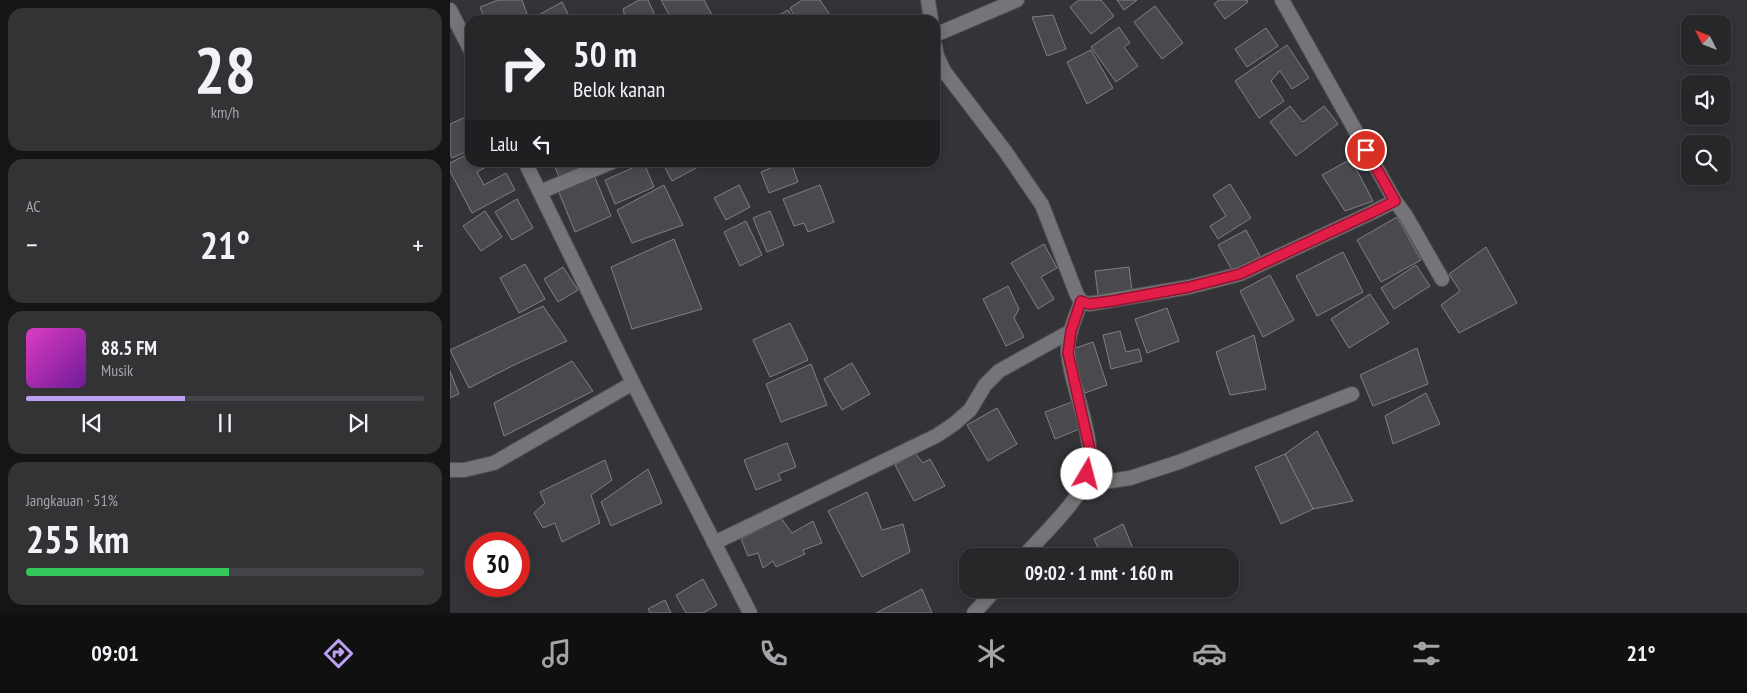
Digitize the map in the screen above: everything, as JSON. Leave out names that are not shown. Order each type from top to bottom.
[{"type":"street","points":[[928,0],[930,15]]},
{"type":"street","points":[[940,33],[1017,0]]},
{"type":"street","points":[[1282,0],[1395,201],[1406,216],[1442,279]]},
{"type":"street","points":[[450,10],[465,39]]},
{"type":"street","points":[[940,63],[1005,151],[1042,206],[1077,295],[1081,301],[1089,304],[1189,287],[1240,274],[1395,201]]},
{"type":"street","points":[[528,167],[750,613]]},
{"type":"street","points":[[540,192],[600,167]]},
{"type":"street","points":[[1031,548],[1069,505],[1083,485],[1087,474],[1090,450],[1068,353],[1071,331],[1081,301]]},
{"type":"street","points":[[714,544],[936,436],[970,410],[985,385],[999,371],[1071,331]]},
{"type":"street","points":[[450,470],[464,470],[494,463],[634,383]]},
{"type":"street","points":[[1083,485],[1130,478],[1178,462],[1352,394]]},
{"type":"street","points":[[974,613],[988,598]]},
{"type":"building","points":[[498,0],[522,0],[527,14],[483,15],[480,7]]},
{"type":"building","points":[[639,0],[648,0],[655,15],[625,15],[623,9]]},
{"type":"building","points":[[661,0],[704,0],[712,15],[669,15]]},
{"type":"building","points":[[802,0],[820,0],[830,15],[794,15],[790,8]]},
{"type":"building","points":[[1079,0],[1101,0],[1114,16],[1091,34],[1070,7]]},
{"type":"building","points":[[1117,0],[1137,0],[1124,10]]},
{"type":"building","points":[[1219,0],[1247,0],[1248,2],[1225,19],[1214,4]]},
{"type":"building","points":[[562,2],[568,15],[539,15]]},
{"type":"building","points":[[1155,6],[1183,43],[1162,59],[1134,22]]},
{"type":"building","points":[[788,10],[791,15],[779,15]]},
{"type":"building","points":[[1053,15],[1066,49],[1047,56],[1032,17]]},
{"type":"building","points":[[1119,27],[1130,43],[1124,47],[1138,66],[1116,82],[1091,47]]},
{"type":"building","points":[[1266,28],[1278,46],[1247,67],[1235,49]]},
{"type":"building","points":[[1287,45],[1309,78],[1292,89],[1280,71],[1271,81],[1284,101],[1259,118],[1235,81]]},
{"type":"building","points":[[1091,50],[1113,88],[1087,104],[1067,62]]},
{"type":"building","points":[[1290,106],[1303,122],[1324,106],[1338,124],[1296,156],[1270,122]]},
{"type":"building","points":[[465,117],[465,152],[452,158],[450,154],[450,124]]},
{"type":"building","points":[[465,156],[465,167],[486,167],[477,172],[484,185],[506,173],[515,190],[472,213],[450,171],[450,163]]},
{"type":"building","points":[[1351,159],[1373,201],[1345,211],[1322,175]]},
{"type":"building","points":[[555,167],[582,167],[559,177]]},
{"type":"building","points":[[635,167],[646,167],[654,187],[615,204],[605,180]]},
{"type":"building","points":[[665,167],[698,167],[672,181]]},
{"type":"building","points":[[773,167],[793,167],[798,182],[769,193],[761,172]]},
{"type":"building","points":[[594,175],[611,216],[575,232],[558,190]]},
{"type":"building","points":[[1230,184],[1251,218],[1218,239],[1210,226],[1226,216],[1213,195]]},
{"type":"building","points":[[664,185],[683,225],[632,243],[617,210]]},
{"type":"building","points":[[739,185],[750,207],[726,220],[714,198]]},
{"type":"building","points":[[820,185],[834,222],[808,232],[804,223],[794,226],[783,199]]},
{"type":"building","points":[[517,199],[533,228],[512,240],[495,212]]},
{"type":"building","points":[[485,211],[502,237],[481,251],[463,226]]},
{"type":"building","points":[[770,211],[784,245],[767,252],[753,218]]},
{"type":"building","points":[[1397,217],[1421,260],[1381,282],[1357,240]]},
{"type":"building","points":[[746,221],[762,255],[740,266],[724,232]]},
{"type":"building","points":[[1246,230],[1260,256],[1233,272],[1218,245]]},
{"type":"building","points":[[674,239],[702,309],[632,329],[611,267]]},
{"type":"building","points":[[1044,244],[1057,268],[1041,277],[1054,299],[1038,309],[1011,263]]},
{"type":"building","points":[[1486,247],[1517,303],[1459,333],[1441,305],[1460,291],[1449,274]]},
{"type":"building","points":[[1343,252],[1363,292],[1317,316],[1296,276]]},
{"type":"building","points":[[525,264],[545,299],[519,313],[500,278]]},
{"type":"building","points":[[1416,265],[1430,286],[1394,309],[1381,288]]},
{"type":"building","points":[[563,267],[578,290],[558,302],[544,279]]},
{"type":"building","points":[[1129,267],[1132,291],[1098,295],[1095,271]]},
{"type":"building","points":[[1270,275],[1294,320],[1263,337],[1240,291]]},
{"type":"building","points":[[1008,286],[1019,309],[1014,318],[1024,337],[1006,346],[983,299]]},
{"type":"building","points":[[1370,294],[1389,323],[1349,348],[1331,319]]},
{"type":"building","points":[[543,306],[567,341],[469,388],[450,350]]},
{"type":"building","points":[[1167,308],[1179,341],[1147,353],[1135,319]]},
{"type":"building","points":[[790,323],[808,360],[770,377],[753,340]]},
{"type":"building","points":[[1120,331],[1126,352],[1139,349],[1142,361],[1111,369],[1103,335]]},
{"type":"building","points":[[1254,335],[1266,389],[1230,395],[1216,352]]},
{"type":"building","points":[[1093,342],[1107,385],[1085,393],[1070,350]]},
{"type":"building","points":[[1417,348],[1428,384],[1373,406],[1360,375]]},
{"type":"building","points":[[572,361],[593,391],[504,436],[494,403]]},
{"type":"building","points":[[852,363],[870,394],[842,410],[824,379]]},
{"type":"building","points":[[811,364],[827,405],[781,422],[766,384]]},
{"type":"building","points":[[450,371],[459,394],[450,398]]},
{"type":"building","points":[[1426,393],[1440,424],[1393,444],[1385,416]]},
{"type":"building","points":[[1072,402],[1082,428],[1055,439],[1045,412]]},
{"type":"building","points":[[997,408],[1017,444],[988,461],[967,425]]},
{"type":"building","points":[[1317,431],[1353,501],[1313,509],[1285,454]]},
{"type":"building","points":[[787,443],[796,467],[778,474],[781,480],[756,490],[744,460]]},
{"type":"building","points":[[915,453],[923,463],[930,459],[945,486],[914,501],[895,465]]},
{"type":"building","points":[[1285,454],[1313,509],[1281,524],[1255,467]]},
{"type":"building","points":[[605,460],[612,480],[591,495],[600,523],[562,542],[555,523],[543,528],[534,513],[545,503],[540,492]]},
{"type":"building","points":[[648,469],[662,503],[611,526],[601,502]]},
{"type":"building","points":[[867,492],[882,530],[903,524],[910,552],[862,577],[828,511]]},
{"type":"building","points":[[781,518],[792,533],[813,521],[822,543],[803,550],[805,554],[776,567],[773,561],[763,568],[758,553],[748,556],[741,539]]},
{"type":"building","points":[[1123,524],[1133,548],[1098,548],[1094,539]]},
{"type":"building","points":[[703,579],[717,605],[703,613],[686,613],[676,595]]},
{"type":"building","points":[[922,589],[932,613],[876,613]]},
{"type":"building","points":[[665,600],[671,613],[650,613],[648,609]]},
{"type":"route","points":[[1087,474],[1090,450],[1068,353],[1071,331],[1081,301],[1089,304],[1112,301],[1189,287],[1240,274],[1395,201],[1366,150]]}]
